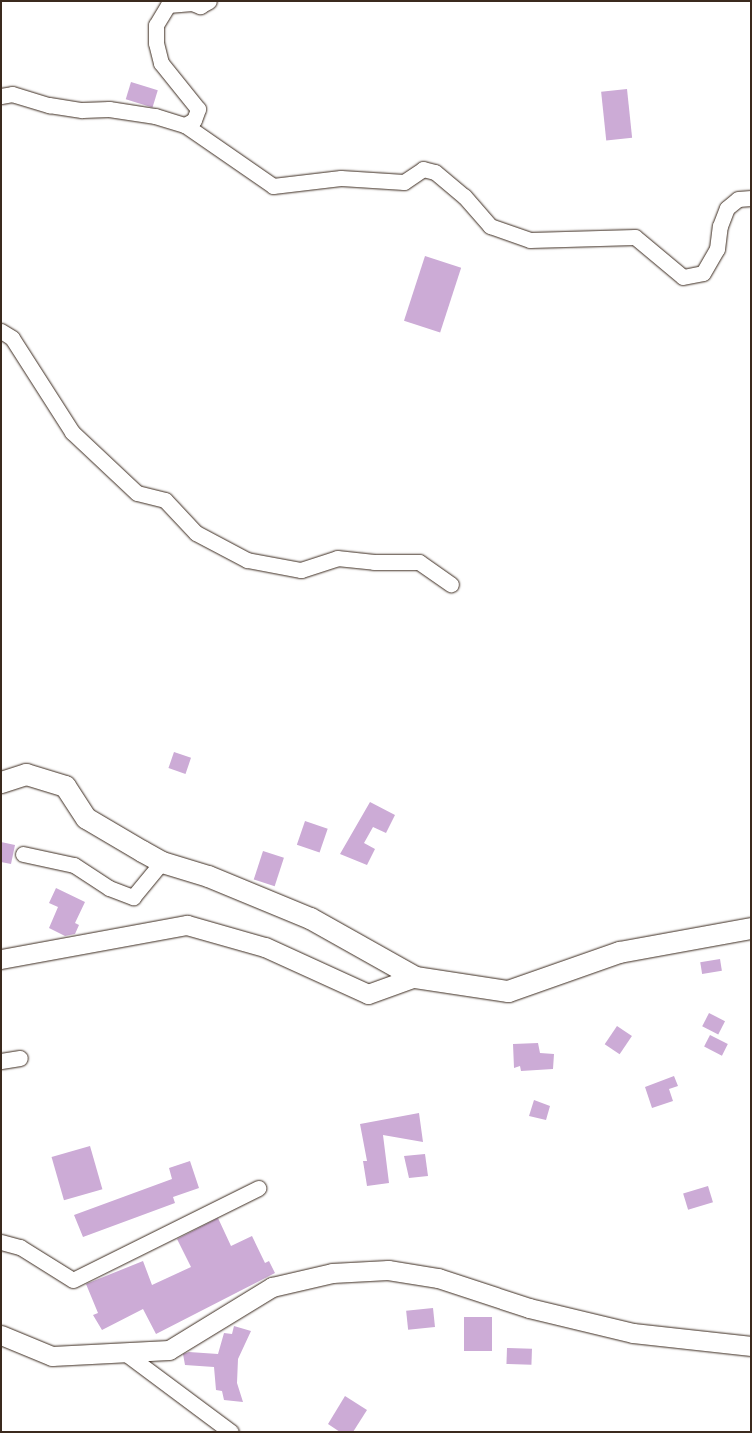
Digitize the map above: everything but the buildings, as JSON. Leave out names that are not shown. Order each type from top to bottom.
[{"type":"highway","points":[[1,782],[26,774],[65,786],[86,818],[162,862],[208,876],[310,918],[415,977],[508,991],[618,952],[751,928]]},
{"type":"main road","points":[[1,959],[187,925],[265,947],[368,994],[415,977]]},
{"type":"main road","points":[[1,1335],[52,1356],[169,1350],[272,1287],[332,1274],[388,1270],[438,1278],[529,1308],[633,1333],[751,1346]]},
{"type":"street","points":[[185,126],[194,120],[198,110],[162,63],[156,43],[156,25],[168,5],[192,3],[200,6],[209,1]]},
{"type":"street","points":[[1,96],[12,94],[49,105],[82,110],[110,109],[155,116],[185,126],[273,186],[341,178],[404,182],[423,169],[435,172],[464,196],[490,226],[530,240],[635,236],[683,277],[703,273],[717,249],[720,226],[727,208],[738,199],[751,198]]},
{"type":"street","points":[[1,331],[12,338],[79,439],[137,493],[165,500],[196,533],[247,560],[301,570],[337,558],[374,562],[420,562],[451,584]]},
{"type":"street","points":[[23,854],[74,865],[109,888],[133,897],[162,862]]},
{"type":"street","points":[[1,1061],[20,1058]]},
{"type":"street","points":[[1,1242],[20,1247],[73,1280],[258,1188]]},
{"type":"street","points":[[125,1353],[231,1432]]}]
